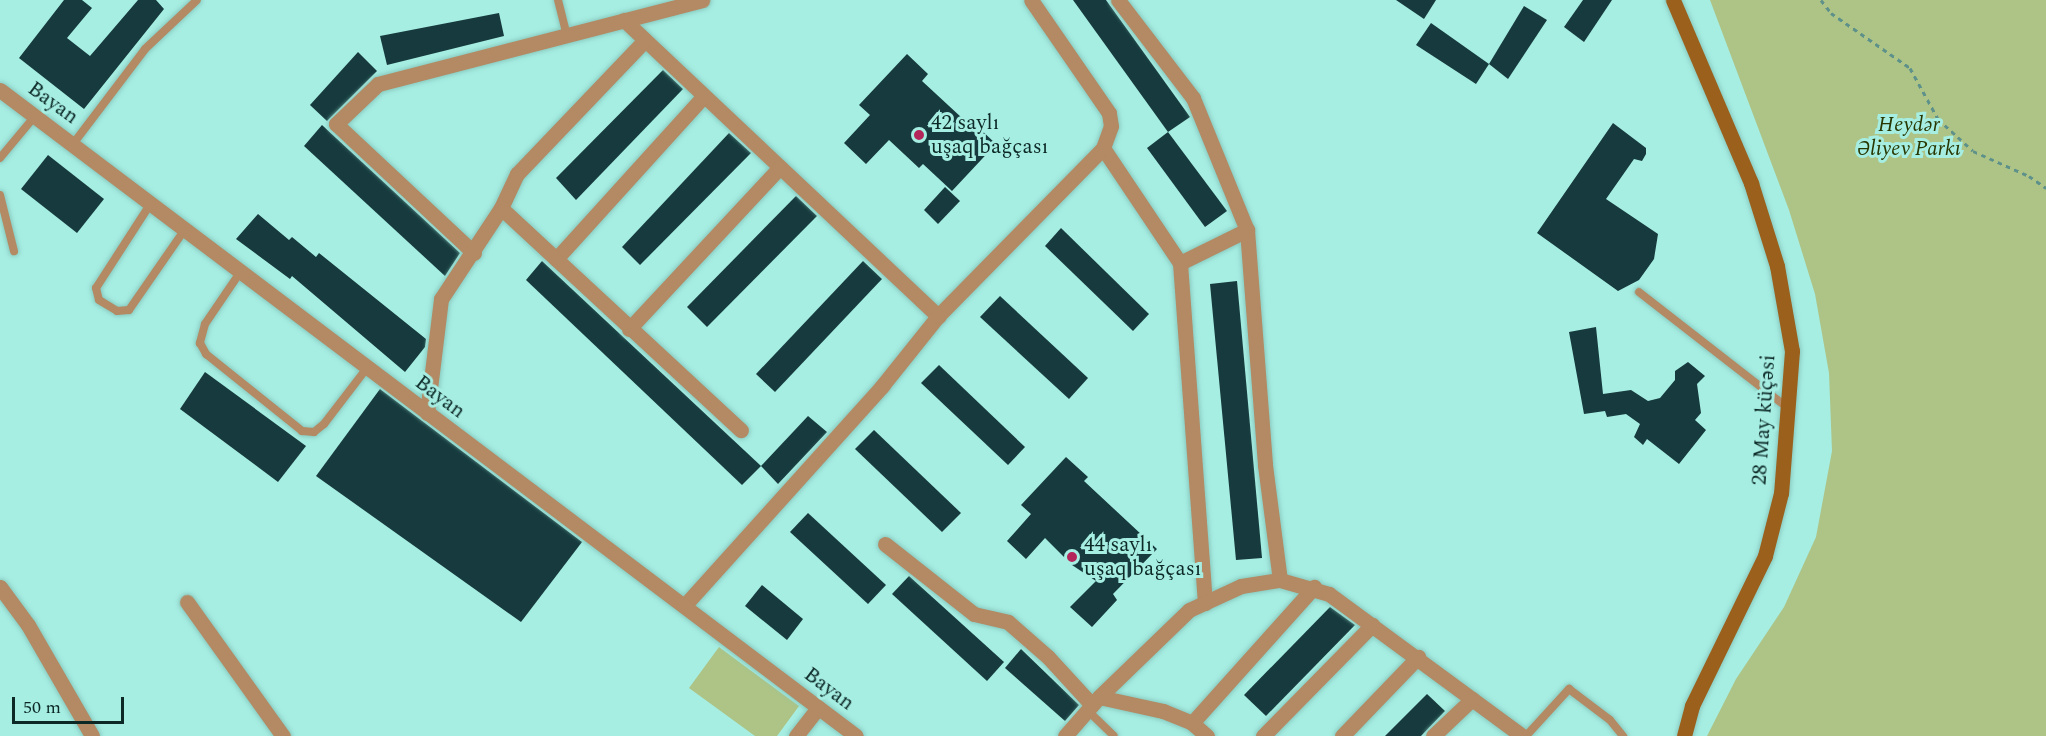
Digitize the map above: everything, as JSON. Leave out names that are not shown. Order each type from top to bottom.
[{"type":"main road","name":"28 May küçəsi","points":[[1673,0],[1751,183],[1777,266],[1792,351],[1781,493],[1765,556],[1692,706],[1683,736]]},
{"type":"street","points":[[474,253],[335,127],[378,84],[702,0]]},
{"type":"street","points":[[685,605],[882,386],[938,316],[1103,148],[1111,126],[1109,113],[1030,0]]},
{"type":"street","points":[[1118,0],[1193,98],[1247,230],[1265,465],[1280,580]]},
{"type":"street","points":[[624,20],[938,316]]},
{"type":"street","points":[[427,413],[441,299],[474,253],[501,208],[517,174],[645,40]]},
{"type":"street","name":"Bayan","points":[[0,90],[856,736]]},
{"type":"street","points":[[556,259],[705,96]]},
{"type":"street","points":[[1103,148],[1180,263],[1205,603]]},
{"type":"street","points":[[629,329],[780,167]]},
{"type":"street","points":[[501,208],[629,329],[741,430]]},
{"type":"street","points":[[1180,263],[1247,230]]},
{"type":"street","points":[[885,544],[974,614],[1008,622],[1048,657],[1092,704],[1163,711],[1192,723],[1207,736]]},
{"type":"street","points":[[1065,736],[1092,704],[1190,610],[1241,586],[1280,580],[1314,587],[1418,657],[1524,736]]},
{"type":"street","points":[[0,587],[28,625],[92,736]]},
{"type":"street","points":[[1192,723],[1314,587]]},
{"type":"street","points":[[187,602],[283,736]]},
{"type":"street","points":[[1263,736],[1372,625]]},
{"type":"street","points":[[1342,736],[1418,657]]},
{"type":"street","points":[[1433,736],[1472,699]]},
{"type":"street","points":[[796,736],[818,708]]},
{"type":"lane","points":[[73,144],[145,49],[197,0]]},
{"type":"lane","points":[[558,0],[567,35]]},
{"type":"lane","points":[[0,158],[35,116]]},
{"type":"lane","points":[[0,195],[14,251]]},
{"type":"lane","points":[[151,203],[96,288],[99,300],[117,311],[129,310],[186,229]]},
{"type":"lane","points":[[241,271],[204,324],[200,343],[206,354],[302,431],[314,432],[324,424],[367,368]]},
{"type":"lane","points":[[1639,292],[1788,408]]},
{"type":"lane","points":[[1524,736],[1569,689],[1610,720],[1623,736]]},
{"type":"lane","points":[[1092,704],[1114,736]]},
{"type":"path","points":[[1821,0],[1831,13],[1910,68],[1938,119],[1973,151],[2029,176],[2046,188]]},
{"type":"green space","name":"Heydər Əliyev Parkı","points":[[1710,0],[2046,0],[2046,736],[1707,736],[1736,679],[1784,607],[1816,537],[1832,451],[1829,373],[1815,294],[1789,210]]},
{"type":"green space","points":[[719,647],[799,706],[777,736],[755,736],[689,688]]},
{"type":"building","points":[[64,0],[82,0],[92,8],[67,38],[90,56],[138,0],[156,0],[164,9],[84,109],[19,58]]},
{"type":"building","points":[[1073,0],[1106,0],[1190,117],[1168,132]]},
{"type":"building","points":[[1396,0],[1436,0],[1424,19]]},
{"type":"building","points":[[1583,0],[1612,0],[1584,42],[1564,27]]},
{"type":"building","points":[[1524,6],[1547,20],[1508,79],[1489,64]]},
{"type":"building","points":[[499,13],[504,36],[387,65],[380,36]]},
{"type":"building","points":[[1431,23],[1489,64],[1476,84],[1416,45]]},
{"type":"building","points":[[358,52],[377,71],[327,121],[310,105]]},
{"type":"building","points":[[907,54],[928,74],[922,81],[975,130],[978,127],[996,144],[952,191],[923,164],[919,168],[889,140],[866,164],[844,143],[870,115],[859,105]]},
{"type":"building","points":[[663,70],[683,89],[576,200],[556,178]]},
{"type":"building","points":[[1613,123],[1646,148],[1646,154],[1642,161],[1634,159],[1606,199],[1658,234],[1654,259],[1639,280],[1618,291],[1537,233]]},
{"type":"building","points":[[322,125],[460,253],[445,276],[304,146]]},
{"type":"building","points":[[1168,132],[1227,211],[1205,227],[1147,148]]},
{"type":"building","points":[[729,133],[751,153],[640,265],[622,247]]},
{"type":"building","points":[[48,155],[104,199],[77,233],[21,189]]},
{"type":"building","points":[[945,187],[960,201],[938,224],[924,210]]},
{"type":"building","points":[[796,196],[817,216],[707,327],[687,307]]},
{"type":"building","points":[[258,214],[289,240],[292,237],[316,257],[319,253],[426,339],[425,347],[405,372],[292,276],[290,279],[236,239]]},
{"type":"building","points":[[1061,228],[1149,314],[1133,331],[1045,246]]},
{"type":"building","points":[[542,261],[761,466],[742,485],[526,280]]},
{"type":"building","points":[[863,261],[882,279],[775,392],[756,374]]},
{"type":"building","points":[[1237,281],[1262,558],[1236,560],[1210,284]]},
{"type":"building","points":[[1000,296],[1088,378],[1069,399],[980,317]]},
{"type":"building","points":[[1596,327],[1603,394],[1631,390],[1648,401],[1660,398],[1675,380],[1675,371],[1688,362],[1705,376],[1697,384],[1701,413],[1695,420],[1706,430],[1679,464],[1647,439],[1643,445],[1634,437],[1640,424],[1626,414],[1607,417],[1605,411],[1584,414],[1569,332]]},
{"type":"building","points":[[939,365],[1025,447],[1008,465],[921,383]]},
{"type":"building","points":[[205,372],[306,446],[278,482],[180,409]]},
{"type":"building","points":[[380,389],[582,542],[521,622],[316,476]]},
{"type":"building","points":[[808,416],[827,432],[778,484],[761,466]]},
{"type":"building","points":[[874,430],[961,513],[942,532],[855,449]]},
{"type":"building","points":[[1066,457],[1088,477],[1084,481],[1157,549],[1113,594],[1117,600],[1092,627],[1070,607],[1096,581],[1072,565],[1045,538],[1026,559],[1007,541],[1031,514],[1021,505]]},
{"type":"building","points":[[808,513],[886,585],[868,604],[790,532]]},
{"type":"building","points":[[909,576],[1004,662],[987,681],[892,594]]},
{"type":"building","points":[[762,585],[803,619],[787,640],[745,606]]},
{"type":"building","points":[[1330,607],[1355,625],[1266,716],[1244,695]]},
{"type":"building","points":[[1021,649],[1079,705],[1065,721],[1005,668]]},
{"type":"building","points":[[1427,694],[1445,711],[1421,736],[1385,736]]},
{"type":"place","name":"42 saylı uşaq bağçası","points":[[919,135]]},
{"type":"place","name":"44 saylı uşaq bağçası","points":[[1072,557]]}]
